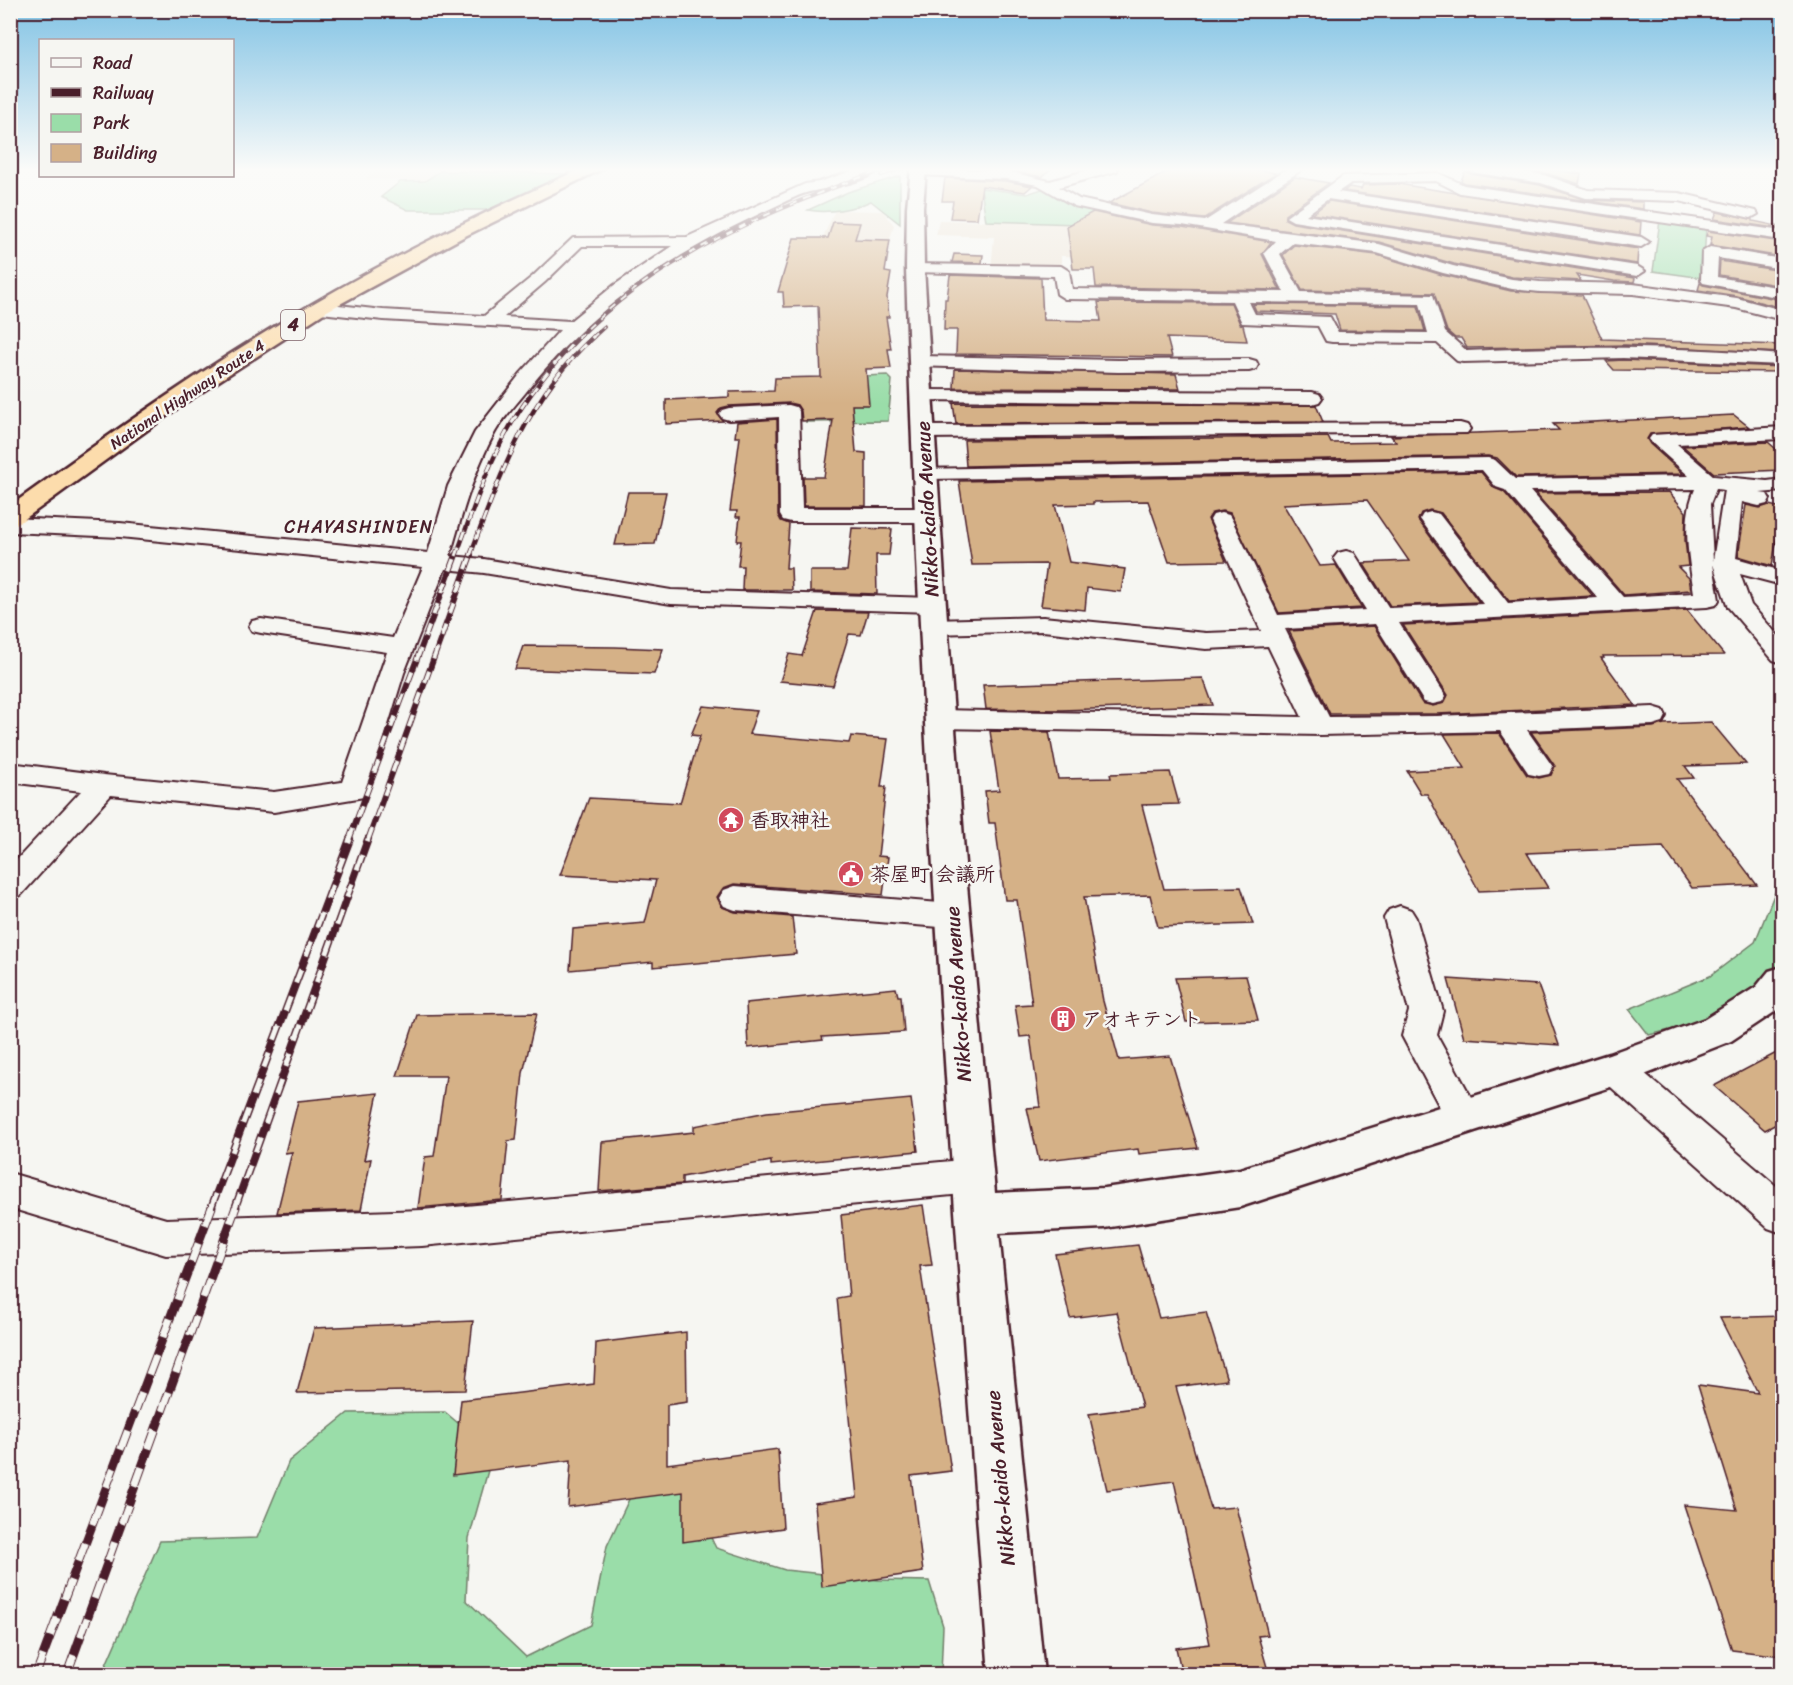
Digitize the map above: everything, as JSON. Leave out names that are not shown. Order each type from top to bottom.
[{"type":"highway","name":"National Highway Route 4","points":[[10,519],[156,413],[234,360],[321,308],[432,247]]},
{"type":"main road","name":"Nikko-kaido Avenue","points":[[916,247],[933,616],[952,916],[974,1196],[1017,1674]]},
{"type":"main road","points":[[974,1196],[1104,1208],[1240,1188],[1615,1069],[1718,1030],[1768,997],[1782,981]]},
{"type":"street","points":[[487,321],[539,279],[572,247]]},
{"type":"street","points":[[10,772],[105,785],[274,802],[354,790],[391,673],[437,561],[459,486],[485,432],[528,377],[574,326],[627,284],[683,247]]},
{"type":"street","points":[[1279,247],[1272,253],[1295,297]]},
{"type":"street","points":[[1361,247],[1379,249],[1436,283]]},
{"type":"street","points":[[1482,247],[1637,271]]},
{"type":"street","points":[[1633,290],[1640,247]]},
{"type":"street","points":[[1782,264],[1710,252],[1709,280],[1782,293]]},
{"type":"street","points":[[916,267],[1061,272],[1065,294],[1295,297],[1436,283],[1633,290],[1737,303],[1782,315]]},
{"type":"street","points":[[1286,279],[1310,280]]},
{"type":"street","points":[[1436,283],[1437,334],[1463,357],[1553,352],[1735,356],[1782,360]]},
{"type":"street","points":[[1239,297],[1248,319],[1324,321],[1332,337],[1441,338]]},
{"type":"street","points":[[321,308],[383,315],[452,317],[574,326]]},
{"type":"street","points":[[920,362],[1118,366],[1249,365]]},
{"type":"street","points":[[922,396],[1312,398]]},
{"type":"street","points":[[1238,399],[1266,468]]},
{"type":"street","points":[[729,414],[789,411],[791,515],[928,515]]},
{"type":"street","points":[[924,432],[1460,429]]},
{"type":"street","points":[[1708,482],[1659,439],[1782,432]]},
{"type":"street","points":[[926,473],[1488,464],[1504,482],[1513,485],[1708,482],[1767,487],[1782,485]]},
{"type":"street","points":[[10,525],[120,530],[484,566],[671,597],[1043,624],[1206,641],[1382,616],[1707,600],[1699,548],[1699,504],[1708,482]]},
{"type":"street","points":[[1513,485],[1615,603]]},
{"type":"street","points":[[1782,504],[1732,493],[1724,562],[1740,607],[1782,655]]},
{"type":"street","points":[[1431,519],[1500,609]]},
{"type":"street","points":[[1221,520],[1320,726]]},
{"type":"street","points":[[1346,558],[1433,696]]},
{"type":"street","points":[[1724,562],[1782,578]]},
{"type":"street","points":[[261,626],[402,647]]},
{"type":"street","points":[[939,719],[1320,726],[1653,716]]},
{"type":"street","points":[[1508,722],[1539,767]]},
{"type":"street","points":[[10,887],[105,785]]},
{"type":"street","points":[[735,898],[952,916]]},
{"type":"street","points":[[1400,918],[1426,1011],[1419,1036],[1464,1117]]},
{"type":"street","points":[[1615,1069],[1782,1215]]},
{"type":"street","points":[[10,1190],[166,1237],[422,1228],[974,1196]]},
{"type":"shaded area","points":[[993,247],[1141,247],[1143,259],[1061,256],[1061,271],[991,269]]},
{"type":"green space","points":[[1656,247],[1705,247],[1703,278],[1653,271]]},
{"type":"green space","points":[[887,375],[892,380],[888,421],[806,422],[811,408],[842,377]]},
{"type":"green space","points":[[1782,875],[1782,1003],[1649,1035],[1629,1009],[1710,976],[1755,942]]},
{"type":"green space","points":[[445,1412],[493,1453],[469,1538],[466,1600],[526,1657],[591,1625],[607,1546],[639,1478],[685,1484],[716,1548],[785,1570],[879,1580],[929,1581],[943,1626],[941,1674],[102,1674],[160,1541],[257,1538],[289,1461],[348,1413]]},
{"type":"building","points":[[791,247],[889,247],[885,272],[891,273],[887,297],[889,317],[886,317],[891,349],[888,349],[891,368],[866,369],[869,405],[852,405],[856,452],[866,453],[866,506],[804,506],[803,477],[824,477],[833,420],[802,421],[801,411],[797,405],[789,403],[729,406],[721,408],[717,413],[723,421],[666,424],[666,400],[729,397],[729,392],[774,391],[775,378],[821,377],[818,306],[784,307],[783,292],[778,292]]},
{"type":"building","points":[[1070,247],[1268,247],[1262,254],[1280,290],[1096,287],[1094,269],[1073,269]]},
{"type":"building","points":[[1292,247],[1308,247],[1377,255],[1442,275],[1511,291],[1582,295],[1602,339],[1782,345],[1782,353],[1625,345],[1467,348],[1461,338],[1455,338],[1447,331],[1434,293],[1302,290],[1283,255]]},
{"type":"building","points":[[1395,247],[1440,247],[1635,278],[1634,282],[1577,275],[1581,281],[1512,277],[1454,264]]},
{"type":"building","points":[[1524,247],[1623,247],[1638,249],[1637,264]]},
{"type":"building","points":[[1720,247],[1782,247],[1782,257]]},
{"type":"building","points":[[954,254],[983,255],[982,263],[952,262]]},
{"type":"building","points":[[1720,261],[1782,271],[1782,286],[1719,275]]},
{"type":"building","points":[[950,275],[1041,278],[1043,320],[1101,321],[1098,302],[1231,303],[1240,324],[1243,325],[1247,341],[1167,338],[1172,357],[956,354],[957,330],[944,330],[945,299],[947,299]]},
{"type":"building","points":[[1700,283],[1782,300],[1782,308],[1737,296],[1698,290]]},
{"type":"building","points":[[1253,304],[1418,306],[1425,331],[1340,330],[1335,314],[1256,311]]},
{"type":"building","points":[[1606,361],[1782,367],[1782,372],[1614,370]]},
{"type":"building","points":[[955,369],[1176,374],[1180,389],[954,388]]},
{"type":"building","points":[[953,403],[1316,405],[1323,422],[956,424]]},
{"type":"building","points":[[1734,415],[1749,427],[1650,434],[1647,439],[1650,444],[1683,474],[1516,477],[1497,458],[1488,456],[966,466],[964,440],[1328,437],[1331,443],[1396,442],[1391,436],[1559,430],[1553,424]]},
{"type":"building","points":[[777,419],[778,515],[781,521],[789,524],[786,568],[791,568],[792,590],[742,590],[743,566],[738,566],[741,541],[737,541],[740,517],[736,517],[737,511],[730,511],[740,437],[735,437],[737,422]]},
{"type":"building","points":[[1768,442],[1782,454],[1782,470],[1714,473],[1683,446]]},
{"type":"building","points":[[1481,472],[1494,488],[1504,492],[1593,596],[1509,601],[1441,513],[1430,510],[1421,513],[1418,520],[1479,602],[1390,606],[1363,563],[1409,561],[1367,500],[1283,504],[1320,566],[1336,565],[1362,608],[1279,613],[1230,513],[1222,511],[1212,513],[1208,519],[1226,561],[1169,562],[1148,501],[1055,505],[1069,562],[1125,569],[1121,592],[1087,588],[1085,610],[1041,606],[1047,564],[972,565],[959,481]]},
{"type":"building","points":[[628,492],[666,492],[655,544],[615,545]]},
{"type":"building","points":[[1669,492],[1686,512],[1685,540],[1688,566],[1678,567],[1689,578],[1691,590],[1624,595],[1535,493]]},
{"type":"building","points":[[1746,505],[1760,508],[1769,505],[1782,508],[1772,566],[1738,556]]},
{"type":"building","points":[[852,528],[892,529],[889,555],[876,555],[877,594],[810,592],[810,571],[847,571]]},
{"type":"building","points":[[1687,610],[1724,655],[1603,656],[1604,658],[1601,658],[1635,705],[1437,714],[1330,714],[1289,631],[1374,626],[1422,703],[1433,706],[1444,703],[1448,695],[1403,625]]},
{"type":"building","points":[[817,611],[868,612],[861,635],[849,634],[833,686],[780,681],[789,654],[802,656]]},
{"type":"building","points":[[523,646],[663,649],[654,674],[515,669]]},
{"type":"building","points":[[1203,678],[1213,705],[1061,710],[986,709],[983,685]]},
{"type":"building","points":[[703,706],[757,711],[749,734],[849,743],[851,736],[888,739],[881,787],[886,787],[878,856],[888,857],[883,895],[734,884],[723,888],[717,897],[722,907],[735,912],[792,917],[796,954],[653,967],[653,962],[570,970],[573,929],[645,923],[656,880],[560,875],[589,798],[680,803],[700,736],[691,735]]},
{"type":"building","points":[[1711,722],[1746,764],[1685,766],[1694,778],[1677,779],[1757,885],[1692,888],[1663,847],[1527,853],[1548,888],[1479,891],[1427,794],[1421,794],[1407,771],[1465,768],[1444,734],[1499,733],[1527,775],[1539,778],[1551,775],[1555,766],[1531,732]]},
{"type":"building","points":[[990,731],[1049,732],[1058,779],[1111,778],[1110,774],[1170,772],[1179,804],[1142,805],[1164,889],[1241,887],[1253,924],[1158,927],[1150,895],[1084,897],[1103,1001],[1119,1060],[1170,1056],[1198,1148],[1139,1154],[1138,1149],[1039,1161],[1027,1108],[1040,1107],[1030,1036],[1020,1037],[1015,1005],[1032,1004],[1017,900],[1005,900],[995,823],[989,823],[985,791],[999,790]]},
{"type":"building","points":[[1246,976],[1258,1020],[1186,1022],[1175,978]]},
{"type":"building","points":[[1448,979],[1538,985],[1559,1045],[1464,1038]]},
{"type":"building","points":[[896,988],[898,996],[901,996],[904,1032],[822,1037],[823,1040],[748,1048],[746,1003]]},
{"type":"building","points":[[537,1013],[523,1073],[516,1140],[508,1141],[502,1200],[418,1208],[425,1157],[434,1156],[446,1076],[397,1076],[417,1015]]},
{"type":"building","points":[[1782,1050],[1782,1121],[1765,1130],[1714,1086]]},
{"type":"building","points":[[378,1093],[364,1160],[371,1159],[361,1210],[277,1213],[292,1152],[285,1153],[298,1101]]},
{"type":"building","points":[[911,1099],[918,1151],[771,1165],[771,1161],[682,1177],[682,1184],[599,1191],[602,1142],[694,1132],[694,1126],[767,1112]]},
{"type":"building","points":[[923,1205],[932,1265],[920,1266],[951,1471],[911,1476],[923,1572],[822,1587],[815,1503],[857,1497],[837,1298],[849,1296],[841,1215]]},
{"type":"building","points":[[1138,1245],[1159,1318],[1206,1312],[1227,1380],[1176,1387],[1211,1509],[1236,1507],[1268,1635],[1258,1636],[1269,1674],[1182,1674],[1176,1648],[1210,1644],[1174,1481],[1107,1490],[1089,1414],[1142,1407],[1117,1312],[1070,1318],[1055,1254]]},
{"type":"building","points":[[1782,1316],[1782,1656],[1732,1650],[1684,1505],[1737,1510],[1698,1385],[1758,1393],[1720,1318]]},
{"type":"building","points":[[473,1321],[465,1390],[297,1393],[314,1328]]},
{"type":"building","points":[[686,1332],[687,1402],[667,1405],[667,1464],[778,1449],[783,1528],[683,1542],[683,1492],[568,1507],[571,1460],[453,1475],[461,1400],[594,1384],[596,1343]]},
{"type":"railway","points":[[579,337],[646,281],[703,247]]},
{"type":"railway","points":[[592,338],[604,327]]},
{"type":"railway","points":[[456,556],[486,475],[509,428],[541,380],[579,337]]},
{"type":"railway","points":[[470,556],[518,438],[551,384],[592,338]]},
{"type":"railway","points":[[349,840],[456,555]]},
{"type":"railway","points":[[368,840],[471,555]]},
{"type":"railway","points":[[211,1208],[350,839]]},
{"type":"railway","points":[[235,1208],[368,839]]},
{"type":"railway","points":[[36,1674],[212,1207]]},
{"type":"railway","points":[[67,1674],[236,1207]]},
{"type":"place","name":"香取神社","points":[[731,820]]},
{"type":"place","name":"茶屋町 会議所","points":[[851,874]]},
{"type":"place","name":"アオキテント","points":[[1063,1019]]},
{"type":"district","name":"CHAYASHINDEN","points":[[359,527]]}]
